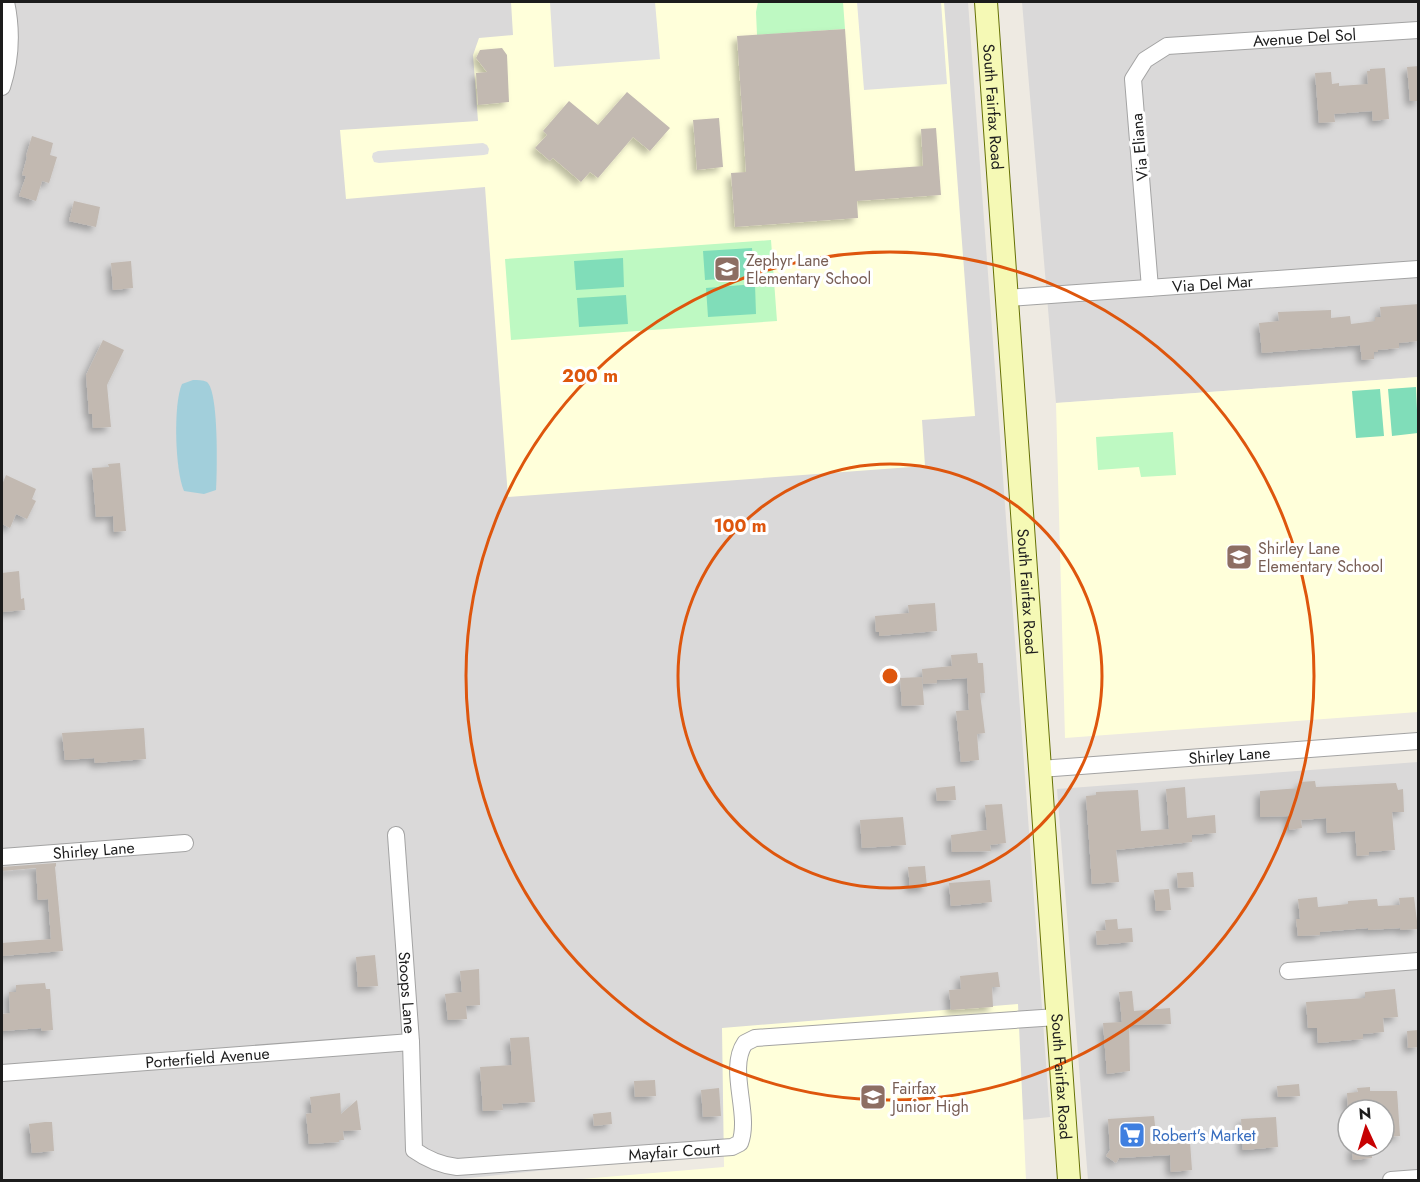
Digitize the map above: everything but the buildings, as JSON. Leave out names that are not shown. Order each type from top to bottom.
[{"type":"street","points":[[2,87],[8,62],[10,37],[6,2]]},
{"type":"street","name":"South Fairfax Road","points":[[986,2],[1069,1180]]},
{"type":"street","name":"Avenue Del Sol","points":[[1192,44],[1419,30]]},
{"type":"street","name":"Via Eliana","points":[[1150,288],[1133,79],[1145,60],[1167,46],[1192,44]]},
{"type":"street","name":"Via Del Mar","points":[[1007,298],[1419,269]]},
{"type":"street","name":"Shirley Lane","points":[[1040,769],[1419,741]]},
{"type":"street","name":"Stoops Lane","points":[[396,835],[411,1042],[414,1150]]},
{"type":"street","name":"Shirley Lane","points":[[2,857],[184,843]]},
{"type":"street","points":[[1288,971],[1419,961]]},
{"type":"street","name":"Mayfair Court","points":[[414,1150],[426,1159],[442,1165],[457,1167],[732,1148],[740,1143],[743,1130],[740,1054],[745,1043],[755,1038],[1057,1017]]},
{"type":"street","name":"Porterfield Avenue","points":[[2,1073],[411,1042]]},
{"type":"street","points":[[1391,1180],[1419,1178]]},
{"type":"shaded area","points":[[2,2],[968,2],[1050,1117],[451,1180],[2,1180]]},
{"type":"shaded area","name":"Zephyr Lane Elementary School","points":[[511,2],[944,2],[975,416],[922,420],[925,466],[508,497],[485,187],[346,199],[340,130],[478,121],[473,55],[479,38],[513,35]]},
{"type":"shaded area","points":[[550,2],[655,2],[660,59],[554,67]]},
{"type":"shaded area","points":[[857,2],[941,2],[947,84],[864,90]]},
{"type":"shaded area","points":[[1022,2],[1418,2],[1418,377],[1056,403]]},
{"type":"shaded area","points":[[483,143],[489,149],[488,154],[379,163],[374,162],[372,157],[373,153],[378,151]]},
{"type":"shaded area","name":"Shirley Lane Elementary School","points":[[1418,377],[1418,712],[1065,738],[1056,403]]},
{"type":"shaded area","points":[[1418,762],[1418,1180],[1088,1180],[1057,789]]},
{"type":"shaded area","name":"Fairfax Junior High","points":[[1018,1004],[1026,1180],[570,1180],[724,1167],[722,1028]]},
{"type":"green space","points":[[758,2],[843,2],[845,29],[757,35]]},
{"type":"green space","points":[[771,240],[777,321],[511,340],[505,259]]},
{"type":"green space","points":[[752,248],[754,277],[705,280],[703,251]]},
{"type":"green space","points":[[623,258],[624,287],[576,290],[574,261]]},
{"type":"green space","points":[[755,284],[756,314],[708,317],[706,288]]},
{"type":"green space","points":[[626,295],[628,324],[579,327],[577,298]]},
{"type":"green space","points":[[1416,387],[1418,433],[1392,436],[1388,389]]},
{"type":"green space","points":[[1380,389],[1384,436],[1356,438],[1352,391]]},
{"type":"green space","points":[[1173,432],[1176,475],[1141,477],[1139,467],[1098,470],[1096,437]]},
{"type":"water","points":[[193,380],[207,382],[214,401],[217,451],[216,490],[204,494],[184,491],[177,454],[176,421],[179,394],[182,384]]},
{"type":"place","name":"Zephyr Lane Elementary School","points":[[727,269]]},
{"type":"place","name":"Shirley Lane Elementary School","points":[[1239,557]]},
{"type":"place","name":"Fairfax Junior High","points":[[873,1097]]},
{"type":"place","name":"Robert's Market","points":[[1132,1135]]}]
